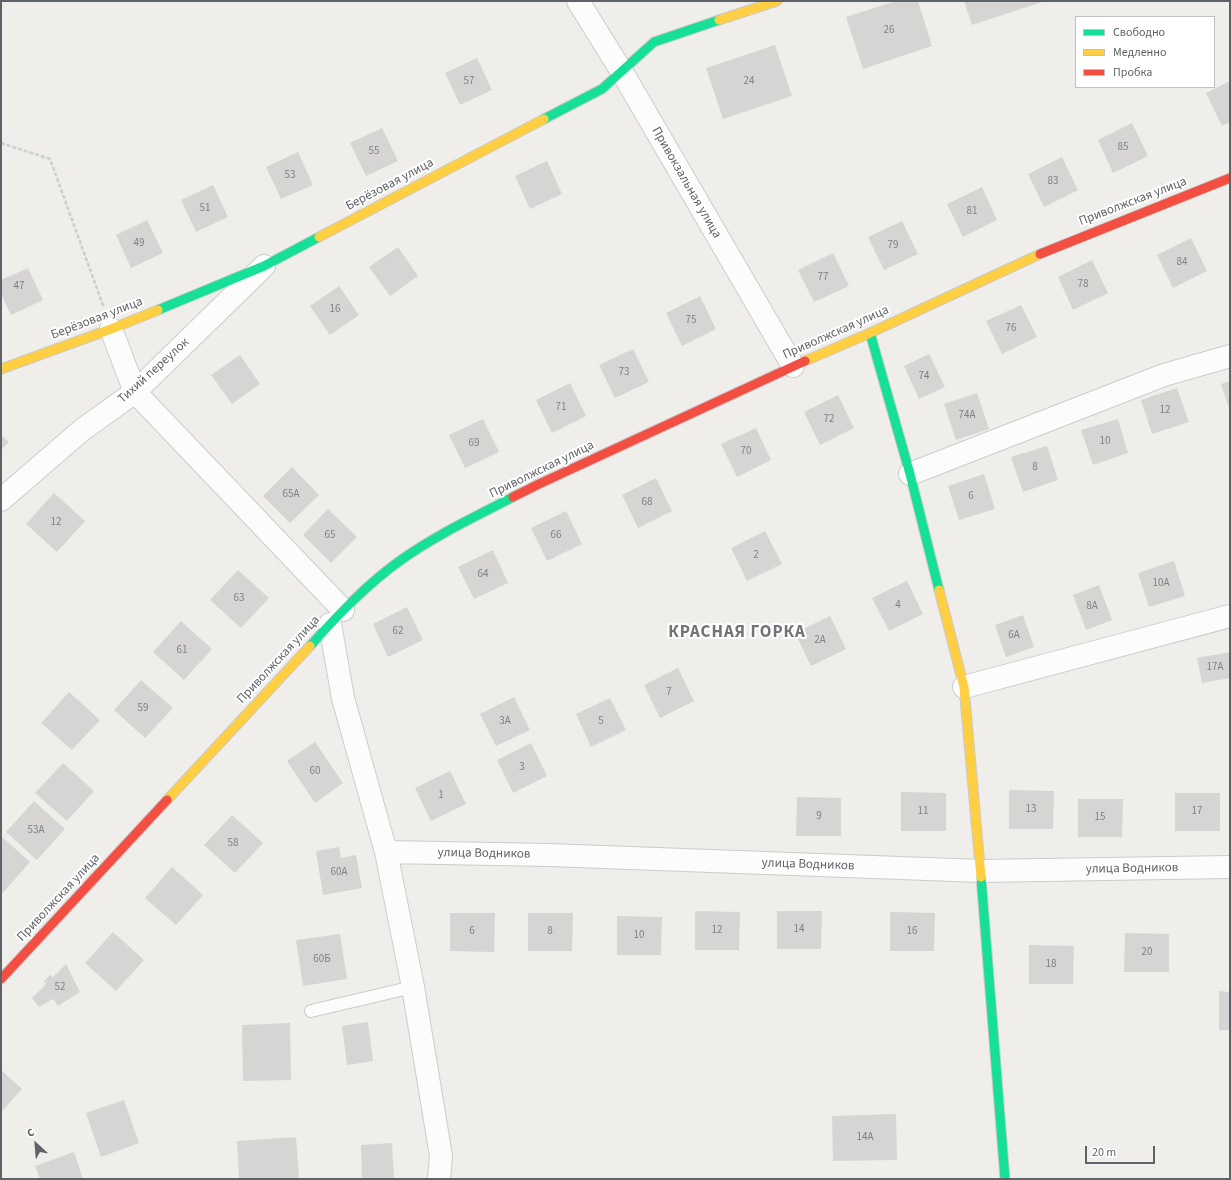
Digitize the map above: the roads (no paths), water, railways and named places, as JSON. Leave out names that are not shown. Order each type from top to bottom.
[{"type":"street","name":"Привокзальная улица","points":[[578,1],[622,72],[792,366]]},
{"type":"street","name":"Берёзовая улица","points":[[1,369],[111,329],[264,266],[602,88],[622,72],[654,42],[777,1]]},
{"type":"street","name":"Приволжская улица","points":[[1,979],[336,617],[389,569],[436,537],[539,484],[792,366],[870,333],[1051,249],[1230,178]]},
{"type":"street","name":"Тихий переулок","points":[[1,500],[82,430],[135,392],[264,266]]},
{"type":"street","points":[[111,329],[135,392],[336,617],[343,698],[386,852],[413,987],[441,1156],[439,1179]]},
{"type":"street","points":[[870,333],[910,474],[964,687],[981,871],[1005,1179]]},
{"type":"street","points":[[910,474],[1164,375],[1230,356]]},
{"type":"street","points":[[964,687],[1230,616]]},
{"type":"street","name":"улица Водников","points":[[386,852],[549,855],[981,871],[1230,867]]},
{"type":"lane","points":[[311,1011],[413,987]]},
{"type":"district","name":"КРАСНАЯ ГОРКА","points":[[737,633]]}]
